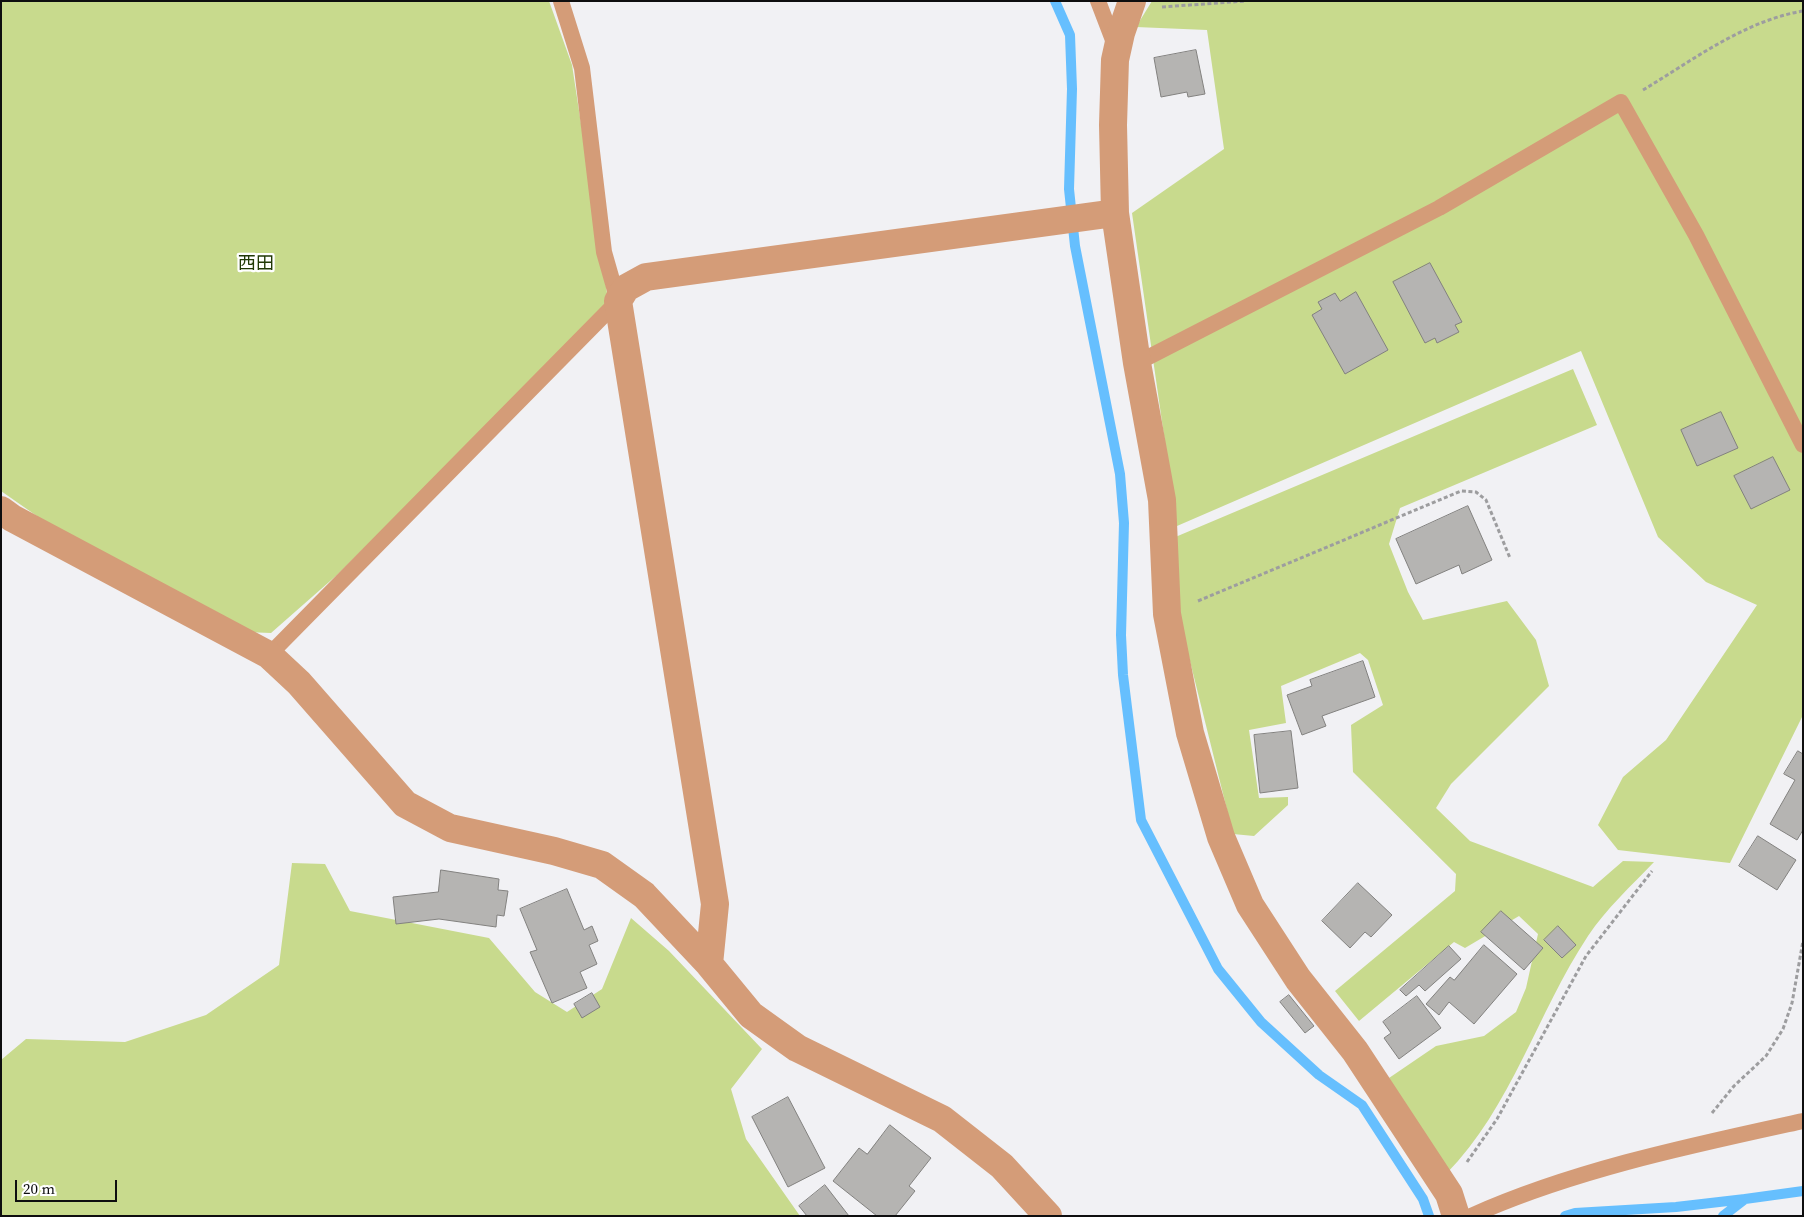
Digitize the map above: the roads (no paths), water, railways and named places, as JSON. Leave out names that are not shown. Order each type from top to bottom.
[{"type":"street","points":[[1131,6],[1117,50],[1113,125],[1115,213],[1137,363],[1162,500],[1167,614],[1190,733],[1221,836],[1250,905],[1298,979],[1355,1050],[1442,1184],[1456,1216]]},
{"type":"street","points":[[709,964],[715,904],[618,301],[626,288],[646,277],[1115,213]]},
{"type":"street","points":[[1,510],[12,518],[269,655],[299,683],[405,804],[450,828],[554,851],[602,865],[644,895],[709,964],[751,1015],[797,1048],[942,1119],[1002,1166],[1048,1216]]},
{"type":"lane","points":[[269,655],[618,301],[604,252],[582,68],[561,1]]},
{"type":"lane","points":[[1098,1],[1117,50]]},
{"type":"lane","points":[[1137,363],[1439,208],[1621,102],[1696,235],[1803,445]]},
{"type":"lane","points":[[1471,1216],[1517,1195],[1689,1146],[1803,1121]]},
{"type":"waterway","points":[[1055,1],[1070,35],[1072,89],[1069,189],[1075,246],[1120,474],[1124,523],[1121,635],[1123,675],[1141,820],[1218,969],[1261,1022],[1319,1075],[1362,1105],[1423,1199],[1429,1216]]},
{"type":"waterway","points":[[1723,1216],[1745,1199],[1803,1191]]},
{"type":"waterway","points":[[1565,1216],[1575,1213],[1676,1207],[1745,1199]]},
{"type":"district","name":"西田","points":[[256,264]]}]
